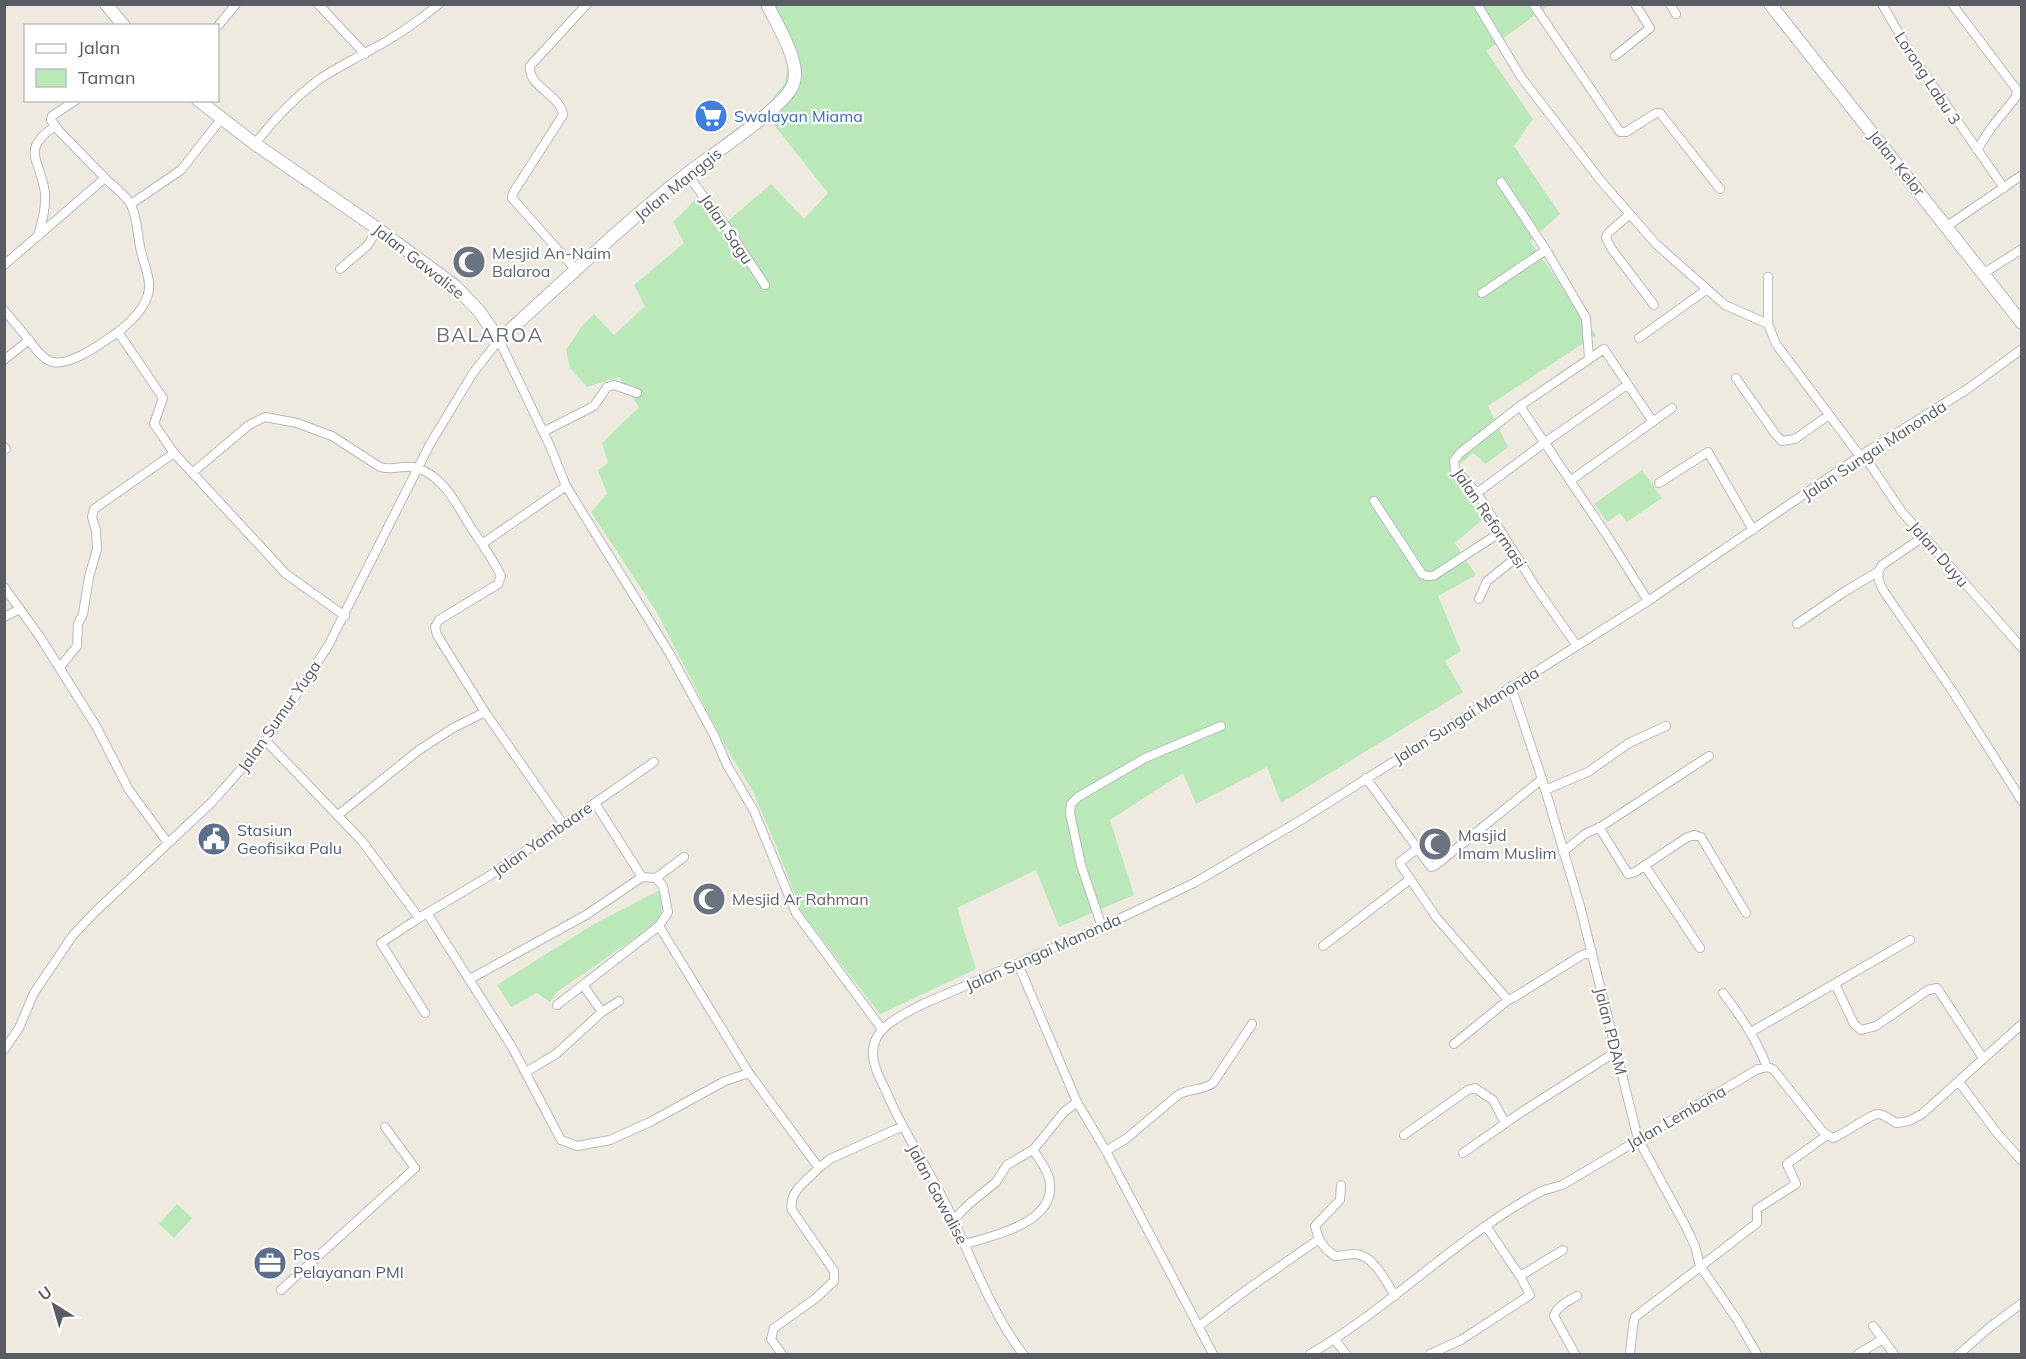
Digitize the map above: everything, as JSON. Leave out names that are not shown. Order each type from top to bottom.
[{"type":"street","points":[[106,4],[120,24]]},
{"type":"street","points":[[219,25],[236,4]]},
{"type":"street","points":[[318,4],[365,54]]},
{"type":"street","points":[[255,144],[273,121],[299,95],[339,66],[365,54],[416,22],[439,4]]},
{"type":"street","points":[[576,270],[512,198],[562,114],[560,107],[529,74],[530,66],[587,4]]},
{"type":"street","name":"Jalan Manggis","points":[[499,340],[687,174],[772,109],[793,86],[795,74],[793,61],[767,4]]},
{"type":"street","points":[[1477,4],[1521,77],[1601,181],[1656,244],[1706,290],[1735,311],[1768,324],[1768,276]]},
{"type":"street","points":[[1533,4],[1620,132],[1626,132],[1656,113],[1660,113],[1720,189]]},
{"type":"street","points":[[1615,56],[1649,29],[1635,4]]},
{"type":"street","points":[[1670,4],[1677,14]]},
{"type":"street","name":"Jalan Kelor","points":[[1770,4],[2022,323]]},
{"type":"street","name":"Lorong Labu 3","points":[[1882,4],[1911,54],[2004,188]]},
{"type":"street","points":[[1952,4],[2015,86],[2019,96],[1991,128],[1977,150]]},
{"type":"street","points":[[4,310],[40,354],[52,362],[58,362],[80,355],[118,332],[132,320],[148,295],[150,285],[130,204],[51,120],[52,116],[73,102]]},
{"type":"street","name":"Jalan Gawalise","points":[[201,102],[255,144],[378,229],[462,293],[479,311],[499,340],[566,486],[670,654],[714,735],[727,765],[754,810],[795,913],[882,1029],[875,1040],[873,1051],[877,1070],[901,1126],[954,1220],[1000,1317],[1022,1352]]},
{"type":"street","points":[[130,204],[181,170],[222,118]]},
{"type":"street","points":[[38,236],[44,213],[45,193],[35,151],[37,141],[55,126]]},
{"type":"street","name":"Jalan Sagu","points":[[687,174],[730,232],[765,285]]},
{"type":"street","points":[[1947,226],[2022,176]]},
{"type":"street","points":[[4,265],[105,178]]},
{"type":"street","points":[[1501,183],[1546,250],[1586,318],[1589,358]]},
{"type":"street","points":[[1630,214],[1608,233],[1606,238],[1654,305]]},
{"type":"street","points":[[340,269],[367,246],[378,229]]},
{"type":"street","points":[[1984,273],[2022,249]]},
{"type":"street","points":[[1482,293],[1546,250]]},
{"type":"street","points":[[1639,338],[1706,290]]},
{"type":"street","name":"Jalan Duyu","points":[[1768,324],[1776,344],[1862,455],[1894,501],[2022,648]]},
{"type":"street","points":[[118,332],[161,394],[161,404],[154,424],[174,453],[286,574],[345,616]]},
{"type":"street","points":[[4,360],[29,340]]},
{"type":"street","name":"Jalan Sumur Yuga","points":[[4,1050],[19,1028],[34,993],[73,935],[212,802],[266,741],[345,616],[370,561],[418,468],[468,381],[499,340]]},
{"type":"street","points":[[1648,601],[1520,406],[1604,349],[1653,422]]},
{"type":"street","name":"Jalan Sungai Manonda","points":[[882,1029],[923,1004],[1102,927],[1194,883],[1648,601],[1862,455],[1966,390],[2022,349]]},
{"type":"street","points":[[1736,378],[1782,441],[1795,439],[1829,415]]},
{"type":"street","points":[[543,432],[594,406],[607,387],[614,385],[637,393]]},
{"type":"street","points":[[1477,493],[1544,442],[1627,385]]},
{"type":"street","name":"Jalan Reformasi","points":[[1520,406],[1455,458],[1455,468],[1477,493],[1577,646]]},
{"type":"street","points":[[1570,481],[1672,408]]},
{"type":"street","points":[[192,473],[249,425],[265,417],[297,423],[332,436],[381,467],[418,468],[448,490],[501,576],[499,582],[439,620],[435,627],[437,635],[485,712],[563,824]]},
{"type":"street","points":[[1659,483],[1708,452],[1753,530]]},
{"type":"street","points":[[60,667],[77,646],[78,624],[97,549],[92,513],[94,509],[174,453]]},
{"type":"street","points":[[482,544],[566,486]]},
{"type":"street","points":[[1374,501],[1422,574],[1427,576],[1433,576],[1501,532]]},
{"type":"street","points":[[1923,537],[1882,565],[1878,579],[2022,801]]},
{"type":"street","points":[[1479,599],[1487,581],[1517,557]]},
{"type":"street","points":[[1797,624],[1860,581],[1879,571]]},
{"type":"street","points":[[4,587],[60,667],[104,740],[129,790],[168,843]]},
{"type":"street","points":[[4,617],[20,609]]},
{"type":"street","name":"Jalan PDAM","points":[[1511,686],[1542,779],[1592,952],[1638,1139],[1704,1263],[1757,1354]]},
{"type":"street","points":[[338,815],[419,750],[453,728],[485,712]]},
{"type":"street","points":[[1102,927],[1081,866],[1070,813],[1071,804],[1078,797],[1145,758],[1221,726]]},
{"type":"street","points":[[1545,790],[1588,772],[1629,743],[1666,726]]},
{"type":"street","points":[[266,741],[370,851],[470,979],[512,1047],[561,1140],[577,1146],[610,1140],[650,1122],[725,1081],[749,1072]]},
{"type":"street","points":[[1563,852],[1585,834],[1709,756]]},
{"type":"street","name":"Jalan Yambaare","points":[[425,1013],[381,943],[489,876],[654,762]]},
{"type":"street","points":[[1366,778],[1431,867],[1542,779]]},
{"type":"street","points":[[595,803],[642,877]]},
{"type":"street","points":[[1599,827],[1628,874],[1635,873],[1686,838],[1694,835],[1701,837],[1746,912]]},
{"type":"street","points":[[1417,849],[1400,863],[1409,880],[1436,916],[1508,1000]]},
{"type":"street","points":[[470,979],[586,915],[642,877],[656,878],[684,856]]},
{"type":"street","points":[[1645,866],[1700,948]]},
{"type":"street","points":[[557,1005],[659,926],[668,912],[663,886],[656,878]]},
{"type":"street","points":[[1323,945],[1409,880]]},
{"type":"street","points":[[659,926],[749,1072],[819,1168]]},
{"type":"street","points":[[1751,1032],[1910,940]]},
{"type":"street","points":[[1455,1044],[1508,1000],[1514,999],[1582,955],[1592,952]]},
{"type":"street","points":[[1018,964],[1077,1102],[1106,1151],[1213,1354]]},
{"type":"street","points":[[1835,984],[1854,1024],[1861,1030],[1876,1026],[1928,990],[1937,988],[1983,1058]]},
{"type":"street","points":[[583,985],[602,1012]]},
{"type":"street","points":[[1723,993],[1751,1032],[1767,1067],[1776,1072],[1826,1136],[1833,1138],[1846,1133],[1874,1115],[1882,1115],[1896,1123],[1909,1121],[1922,1114],[2020,1027]]},
{"type":"street","points":[[526,1072],[556,1054],[602,1012],[619,1001]]},
{"type":"street","points":[[1106,1151],[1127,1138],[1178,1095],[1187,1090],[1203,1088],[1213,1083],[1252,1024]]},
{"type":"street","points":[[1463,1153],[1617,1051]]},
{"type":"street","name":"Jalan Lembana","points":[[1310,1354],[1335,1340],[1486,1226],[1537,1193],[1564,1184],[1758,1069],[1767,1067]]},
{"type":"street","points":[[1959,1082],[1996,1133],[2022,1161]]},
{"type":"street","points":[[1404,1135],[1468,1090],[1475,1088],[1493,1100],[1506,1123]]},
{"type":"street","points":[[954,1220],[969,1204],[996,1182],[1007,1165],[1033,1150],[1064,1112],[1077,1102]]},
{"type":"street","points":[[782,1354],[771,1339],[774,1328],[816,1298],[834,1281],[834,1271],[792,1210],[790,1202],[795,1192],[830,1159],[901,1126]]},
{"type":"street","points":[[281,1290],[415,1168],[385,1127]]},
{"type":"street","points":[[1630,1354],[1635,1317],[1758,1222],[1757,1209],[1796,1184],[1787,1164],[1826,1136]]},
{"type":"street","points":[[965,1244],[1009,1231],[1031,1221],[1050,1197],[1050,1182],[1033,1150]]},
{"type":"street","points":[[1341,1185],[1340,1200],[1315,1226],[1318,1239],[1335,1256],[1356,1254],[1364,1257],[1374,1265],[1395,1296]]},
{"type":"street","points":[[1430,1354],[1461,1340],[1528,1298],[1530,1294],[1486,1226]]},
{"type":"street","points":[[1199,1326],[1318,1239]]},
{"type":"street","points":[[1520,1276],[1563,1250]]},
{"type":"street","points":[[1575,1354],[1554,1317],[1555,1312],[1577,1296]]},
{"type":"street","points":[[1959,1354],[2022,1303]]},
{"type":"street","points":[[1874,1326],[1894,1354]]},
{"type":"street","points":[[1335,1340],[1346,1354]]},
{"type":"street","points":[[1858,1354],[1883,1340]]},
{"type":"green space","points":[[771,5],[1549,5],[1486,51],[1533,119],[1514,146],[1560,214],[1530,241],[1596,335],[1488,406],[1508,447],[1486,464],[1473,453],[1453,470],[1482,520],[1455,543],[1476,575],[1438,596],[1461,651],[1445,661],[1463,692],[1281,803],[1267,767],[1196,804],[1183,773],[1110,820],[1134,895],[1059,927],[1036,870],[957,908],[976,969],[880,1014],[802,913],[752,790],[726,747],[656,611],[591,512],[607,494],[598,470],[608,463],[602,443],[639,407],[619,377],[587,387],[570,368],[566,350],[582,326],[594,314],[614,335],[645,306],[634,285],[684,243],[673,222],[697,198],[721,227],[771,184],[804,219],[828,193],[763,111],[785,83],[791,43]]},
{"type":"green space","points":[[1642,470],[1662,498],[1627,522],[1620,513],[1607,522],[1594,504]]},
{"type":"green space","points":[[658,891],[661,893],[662,916],[645,931],[557,992],[550,1002],[537,993],[511,1007],[497,985],[594,924]]},
{"type":"green space","points":[[177,1204],[192,1218],[174,1238],[159,1224]]},
{"type":"place","name":"Swalayan Miama","points":[[711,116]]},
{"type":"place","name":"Mesjid An-Naim Balaroa","points":[[469,262]]},
{"type":"place","name":"Stasiun Geofisika Palu","points":[[214,839]]},
{"type":"place","name":"Masjid Imam Muslim","points":[[1435,844]]},
{"type":"place","name":"Mesjid Ar Rahman","points":[[709,899]]},
{"type":"place","name":"Pos Pelayanan PMI","points":[[270,1263]]},
{"type":"district","name":"BALAROA","points":[[490,334]]}]
